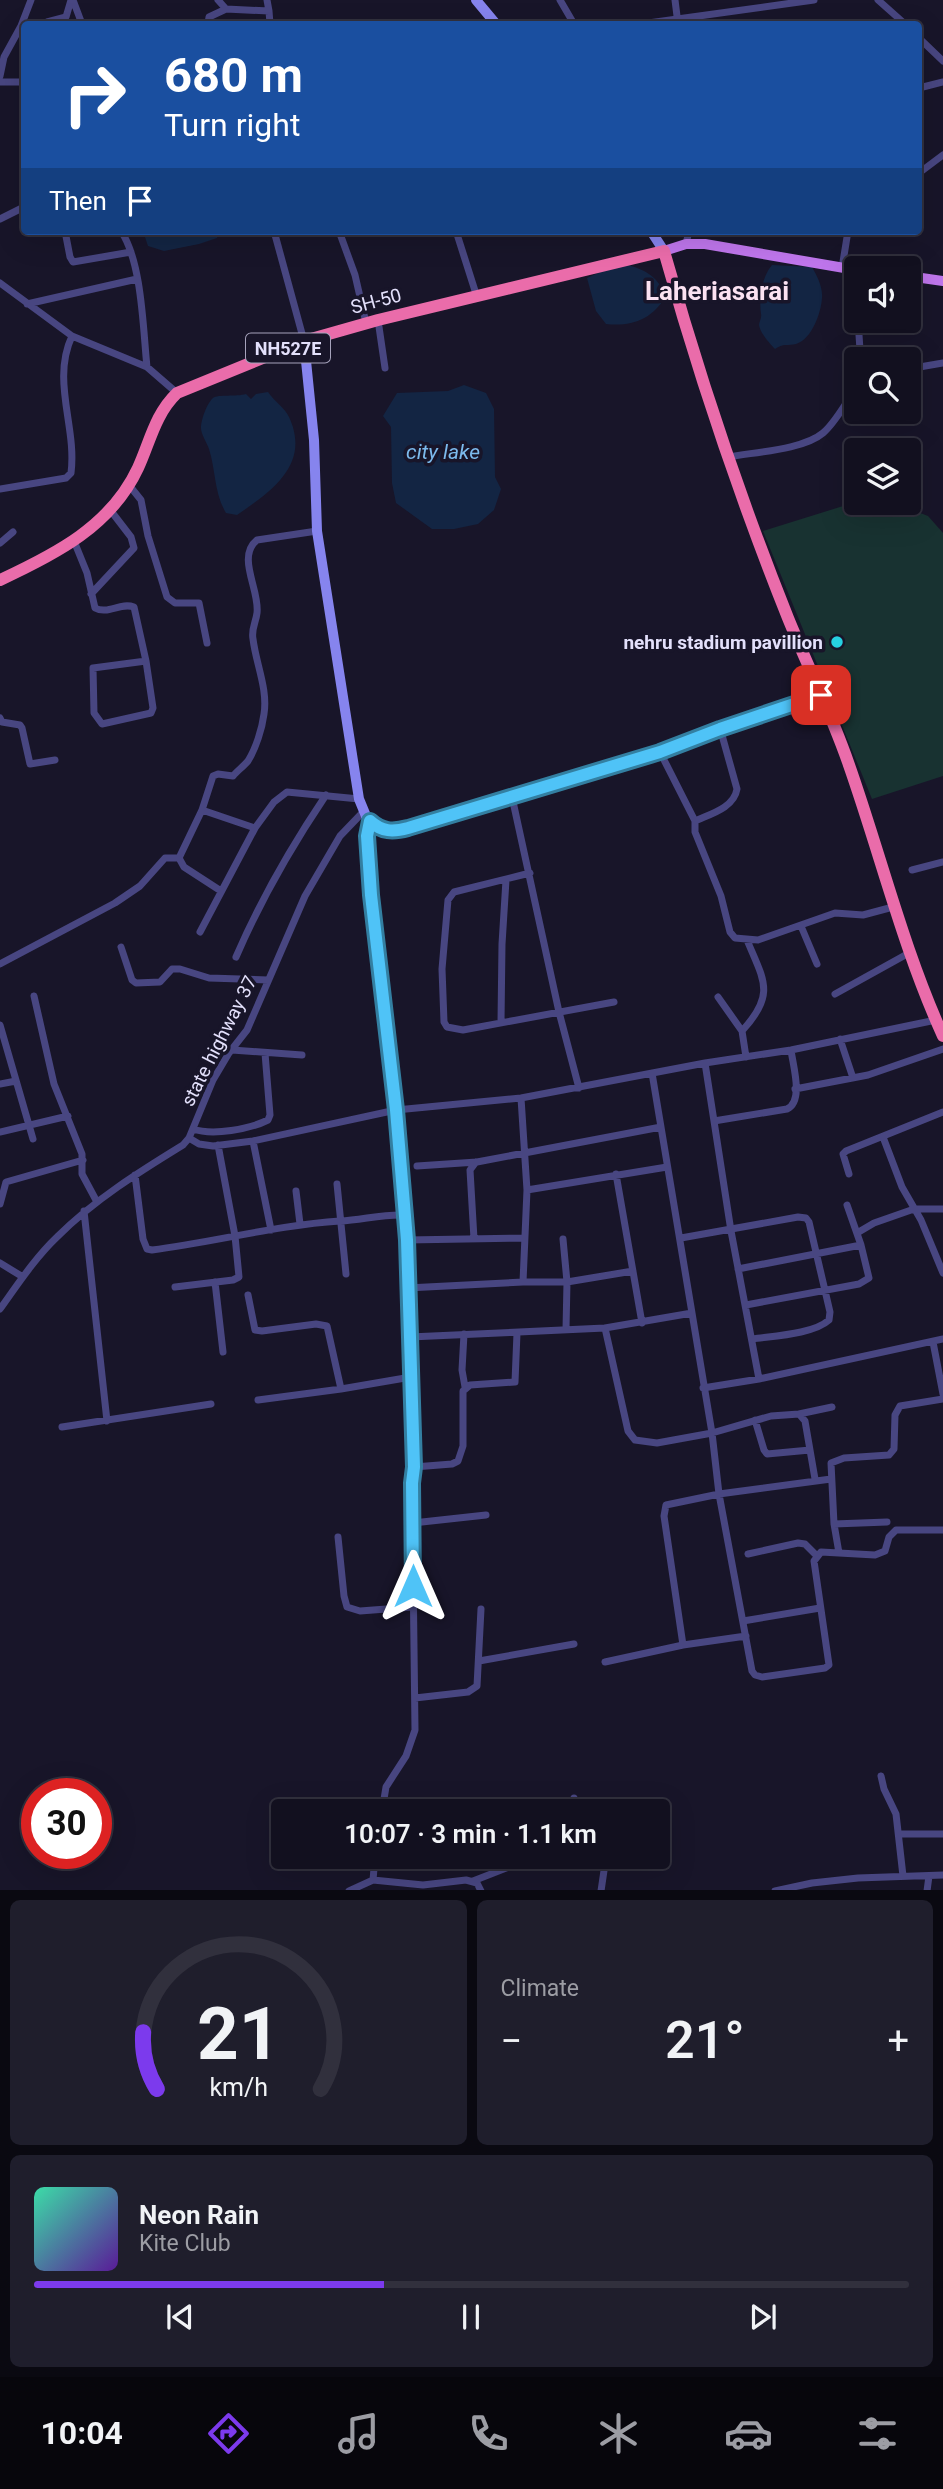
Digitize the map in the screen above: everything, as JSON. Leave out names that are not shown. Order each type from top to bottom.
[{"type":"highway","name":"SH-50","points":[[177,393],[304,341],[372,321],[664,251]]},
{"type":"highway","points":[[664,251],[693,354],[728,457],[788,619],[849,764],[893,907],[943,1036]]},
{"type":"highway","points":[[0,580],[74,541],[111,511],[129,485],[159,414],[177,393]]},
{"type":"main road","name":"SH-50","points":[[664,251],[686,244],[722,246],[842,268]]},
{"type":"main road","points":[[921,278],[943,281]]},
{"type":"street","points":[[23,21],[31,0]]},
{"type":"street","points":[[51,21],[66,17],[72,0]]},
{"type":"street","points":[[72,0],[81,21]]},
{"type":"street","points":[[218,0],[226,9]]},
{"type":"street","points":[[267,0],[270,21]]},
{"type":"street","points":[[476,0],[494,21]]},
{"type":"street","points":[[560,0],[572,21]]},
{"type":"street","points":[[675,0],[678,21],[814,0]]},
{"type":"street","points":[[878,0],[902,21]]},
{"type":"street","points":[[208,21],[209,17],[226,9],[269,11]]},
{"type":"street","points":[[0,76],[4,57],[21,26]]},
{"type":"street","points":[[922,41],[943,61]]},
{"type":"street","points":[[0,82],[21,82]]},
{"type":"street","points":[[922,87],[943,82]]},
{"type":"street","points":[[922,171],[943,155]]},
{"type":"street","points":[[0,219],[21,208]]},
{"type":"street","points":[[66,235],[69,257],[73,262],[131,252]]},
{"type":"street","points":[[123,235],[131,252],[137,279],[147,367]]},
{"type":"street","points":[[276,235],[304,341],[313,429],[317,531],[359,799],[370,821],[377,828],[398,830],[512,797],[660,752],[821,695]]},
{"type":"street","points":[[340,235],[372,321],[385,368]]},
{"type":"street","points":[[457,235],[477,297]]},
{"type":"street","points":[[654,235],[664,251]]},
{"type":"street","points":[[686,244],[688,235]]},
{"type":"street","points":[[842,268],[847,235]]},
{"type":"street","points":[[27,304],[137,279]]},
{"type":"street","points":[[0,283],[72,336],[147,367],[177,393]]},
{"type":"street","points":[[0,489],[66,478],[71,473],[63,381],[67,346],[72,336]]},
{"type":"street","points":[[921,367],[943,363]]},
{"type":"street","points":[[728,457],[795,445],[816,438],[825,431],[844,405]]},
{"type":"street","points":[[129,485],[141,499],[148,536],[167,597],[175,603],[199,603],[207,643]]},
{"type":"street","points":[[91,594],[134,548],[131,537],[111,511]]},
{"type":"street","points":[[179,858],[202,810],[213,776],[233,776],[248,761],[262,725],[265,710],[252,631],[257,612],[248,561],[249,550],[257,540],[317,531]]},
{"type":"street","points":[[0,544],[13,532]]},
{"type":"street","points":[[74,541],[87,573],[93,605],[98,611],[124,605],[134,607],[146,661],[153,708],[151,713],[102,724],[94,713],[93,668],[146,661]]},
{"type":"street","points":[[0,718],[2,723],[20,725],[22,728],[30,764],[55,760]]},
{"type":"street","points":[[695,821],[728,805],[736,796],[737,789],[720,729]]},
{"type":"street","points":[[660,752],[695,821],[695,832],[721,896],[730,932],[735,938],[747,940],[769,937],[835,913],[863,915],[893,907]]},
{"type":"street","points":[[200,932],[255,828],[282,794],[295,792],[359,799]]},
{"type":"street","points":[[236,957],[286,856],[326,795]]},
{"type":"street","points":[[512,797],[559,1012],[579,1088]]},
{"type":"street","points":[[202,810],[255,828]]},
{"type":"street","name":"state highway 37","points":[[189,1138],[213,1080],[247,1030],[305,896],[333,846],[347,827],[364,811]]},
{"type":"street","points":[[370,821],[367,836],[371,895],[396,1110],[407,1240],[414,1467],[412,1483],[416,1718],[412,1742],[386,1787],[384,1799]]},
{"type":"street","points":[[0,964],[115,904],[140,886],[165,858],[179,858]]},
{"type":"street","points":[[179,858],[184,867],[221,891]]},
{"type":"street","points":[[912,870],[943,862]]},
{"type":"street","points":[[530,873],[454,892],[448,900],[442,969],[444,1022],[447,1027],[463,1030],[614,1002]]},
{"type":"street","points":[[501,1022],[506,880]]},
{"type":"street","points":[[802,926],[817,964]]},
{"type":"street","points":[[742,1031],[753,1019],[765,995],[758,964],[747,940]]},
{"type":"street","points":[[121,947],[132,980],[136,983],[160,982],[172,969],[180,968],[209,978],[268,980]]},
{"type":"street","points":[[835,995],[909,953]]},
{"type":"street","points":[[34,996],[54,1084],[83,1160],[82,1174],[97,1202]]},
{"type":"street","points":[[718,997],[742,1031],[746,1057]]},
{"type":"street","points":[[0,1308],[56,1237],[84,1211],[189,1138],[205,1146],[218,1145],[396,1110],[521,1098],[705,1063],[791,1050],[936,1020]]},
{"type":"street","points":[[0,1025],[33,1139]]},
{"type":"street","points":[[840,1039],[853,1078]]},
{"type":"street","points":[[795,1089],[853,1078],[943,1049]]},
{"type":"street","points":[[232,1050],[302,1055]]},
{"type":"street","points":[[714,1121],[787,1109],[795,1102],[791,1050]]},
{"type":"street","points":[[193,1129],[220,1132],[268,1120],[270,1115],[265,1053]]},
{"type":"street","points":[[705,1063],[731,1231],[759,1379]]},
{"type":"street","points":[[652,1073],[681,1238],[719,1493],[752,1671],[755,1675],[771,1676],[825,1668],[829,1665],[814,1561],[821,1552],[881,1553],[888,1548],[889,1537],[896,1530],[943,1530]]},
{"type":"street","points":[[0,1084],[16,1081]]},
{"type":"street","points":[[521,1098],[527,1190],[523,1282]]},
{"type":"street","points":[[849,1174],[843,1154],[943,1112]]},
{"type":"street","points":[[0,1132],[68,1116]]},
{"type":"street","points":[[417,1166],[477,1161],[661,1127]]},
{"type":"street","points":[[883,1137],[902,1187],[926,1229],[943,1273]]},
{"type":"street","points":[[253,1140],[271,1230]]},
{"type":"street","points":[[175,1287],[239,1277],[235,1236],[218,1145]]},
{"type":"street","points":[[0,1204],[6,1182],[83,1160]]},
{"type":"street","points":[[474,1239],[470,1170],[477,1161]]},
{"type":"street","points":[[527,1190],[667,1167]]},
{"type":"street","points":[[616,1174],[642,1323]]},
{"type":"street","points":[[135,1175],[143,1238],[147,1249],[300,1224],[382,1214],[404,1215]]},
{"type":"street","points":[[337,1184],[346,1274]]},
{"type":"street","points":[[296,1191],[300,1224]]},
{"type":"street","points":[[746,1305],[859,1284],[869,1278],[847,1205]]},
{"type":"street","points":[[857,1233],[874,1223],[914,1209],[943,1209]]},
{"type":"street","points":[[84,1211],[107,1421]]},
{"type":"street","points":[[681,1238],[803,1217],[809,1222],[830,1312],[829,1320],[823,1326],[752,1339]]},
{"type":"street","points":[[407,1240],[524,1238]]},
{"type":"street","points":[[563,1239],[567,1282],[566,1329]]},
{"type":"street","points":[[738,1269],[861,1245]]},
{"type":"street","points":[[0,1263],[23,1277]]},
{"type":"street","points":[[407,1288],[567,1282],[633,1271]]},
{"type":"street","points":[[215,1282],[223,1352]]},
{"type":"street","points":[[248,1295],[255,1329],[262,1331],[316,1324],[327,1326],[341,1389]]},
{"type":"street","points":[[410,1337],[605,1328],[692,1313]]},
{"type":"street","points":[[605,1328],[628,1431],[635,1440],[657,1444],[712,1433],[755,1420],[832,1408]]},
{"type":"street","points":[[465,1387],[515,1381],[517,1333]]},
{"type":"street","points":[[414,1467],[452,1464],[458,1461],[463,1446],[464,1334]]},
{"type":"street","points":[[703,1388],[759,1379],[943,1339]]},
{"type":"street","points":[[839,1553],[830,1467],[835,1460],[883,1456],[893,1452],[895,1415],[900,1406],[943,1396],[933,1342]]},
{"type":"street","points":[[258,1400],[411,1377]]},
{"type":"street","points":[[62,1427],[211,1404]]},
{"type":"street","points":[[799,1414],[805,1420],[816,1479]]},
{"type":"street","points":[[755,1420],[767,1454],[810,1450]]},
{"type":"street","points":[[682,1644],[664,1510],[670,1502],[816,1479],[831,1479]]},
{"type":"street","points":[[413,1523],[485,1515]]},
{"type":"street","points":[[834,1524],[887,1522]]},
{"type":"street","points":[[338,1537],[347,1607],[360,1611],[413,1607]]},
{"type":"street","points":[[747,1554],[798,1543],[805,1544],[817,1556]]},
{"type":"street","points":[[743,1621],[820,1608]]},
{"type":"street","points":[[415,1698],[468,1692],[477,1686],[481,1609]]},
{"type":"street","points":[[605,1662],[682,1644],[746,1636]]},
{"type":"street","points":[[479,1661],[574,1644]]},
{"type":"street","points":[[881,1776],[884,1790],[896,1814],[903,1876]]},
{"type":"street","points":[[899,1834],[942,1834]]},
{"type":"street","points":[[375,1869],[376,1884]]},
{"type":"street","points":[[353,1890],[376,1884],[423,1885],[473,1881],[504,1869]]},
{"type":"street","points":[[601,1890],[604,1869]]},
{"type":"street","points":[[779,1890],[812,1882],[943,1875]]},
{"type":"street","points":[[928,1890],[929,1876]]},
{"type":"street","points":[[473,1881],[480,1890]]},
{"type":"green space","points":[[844,506],[844,515],[921,513],[928,516],[943,533],[943,776],[872,799],[763,531]]},
{"type":"water","points":[[144,235],[218,235],[217,238],[199,244],[164,251],[148,246]]},
{"type":"water","points":[[628,265],[651,276],[660,285],[665,297],[654,311],[640,320],[624,324],[606,324],[596,311],[587,278],[609,268]]},
{"type":"water","points":[[772,265],[812,267],[822,294],[818,318],[807,337],[796,344],[775,349],[763,335],[759,325],[762,289],[765,276]]},
{"type":"water","name":"city lake","points":[[464,385],[486,393],[494,409],[495,477],[501,489],[494,510],[478,524],[454,529],[432,529],[396,503],[392,483],[391,427],[383,416],[397,393],[448,391]]},
{"type":"water","points":[[268,392],[289,417],[295,434],[295,449],[291,462],[275,486],[263,496],[237,515],[226,513],[219,498],[209,449],[201,430],[205,412],[215,397],[246,394],[251,399],[256,394]]},
{"type":"place","name":"nehru stadium pavillion","points":[[837,642]]},
{"type":"district","name":"Laheriasarai","points":[[717,291]]},
{"type":"route","points":[[413,1586],[414,1467],[407,1240],[396,1110],[371,895],[367,836],[370,821],[377,828],[389,831],[408,828],[660,752],[821,695]]}]
